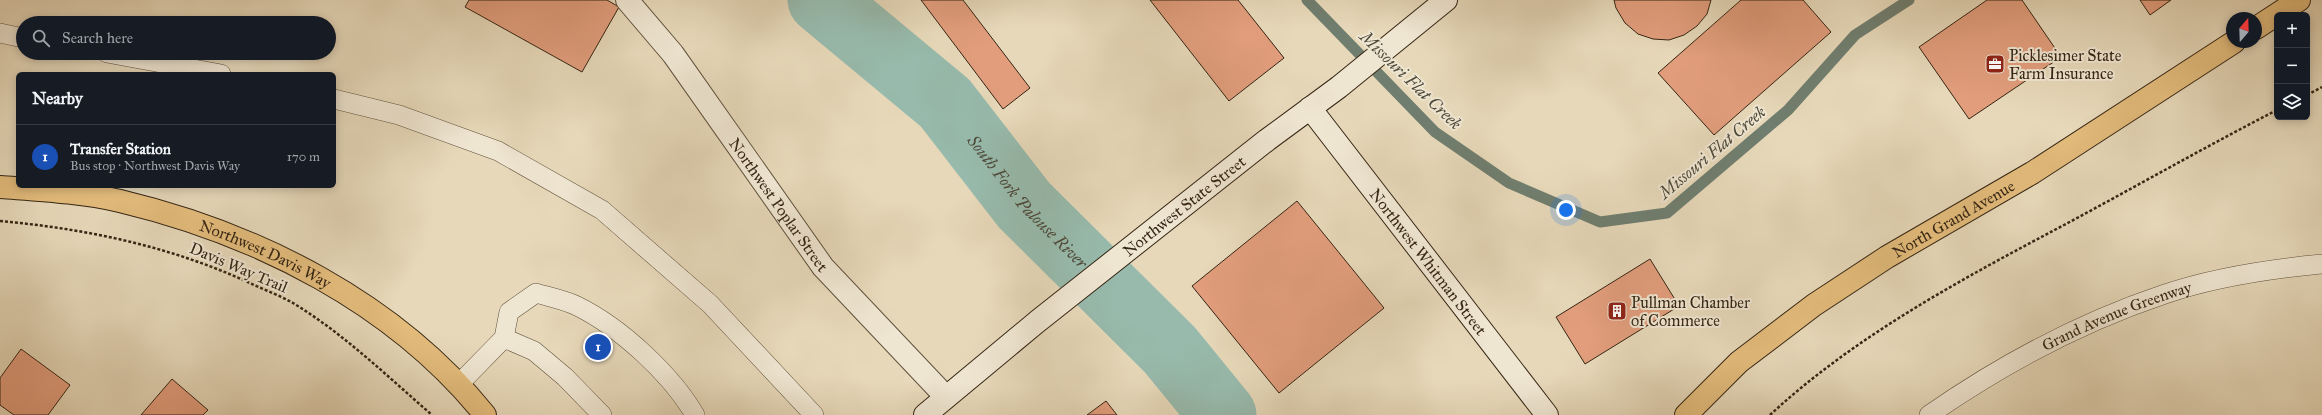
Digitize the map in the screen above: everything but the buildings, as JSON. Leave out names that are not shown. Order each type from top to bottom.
[{"type":"main road","points":[[2262,24],[2299,0]]},
{"type":"main road","name":"North Grand Avenue","points":[[1686,415],[1739,362],[1814,305],[1888,256],[2032,173],[2226,47]]},
{"type":"main road","name":"Northwest Davis Way","points":[[0,188],[44,190],[118,200],[189,220],[254,244],[316,276],[371,309],[460,383],[485,415]]},
{"type":"street","name":"Northwest Poplar Street","points":[[627,0],[673,54],[823,267],[946,397]]},
{"type":"street","name":"Northwest State Street","points":[[925,415],[1038,321],[1310,108],[1339,87],[1446,0]]},
{"type":"street","name":"Northwest Whitman Street","points":[[1310,108],[1547,415]]},
{"type":"lane","points":[[0,33],[16,36]]},
{"type":"lane","points":[[145,60],[210,72]]},
{"type":"lane","points":[[336,99],[399,115],[498,152],[602,210],[710,304],[814,415]]},
{"type":"lane","name":"Grand Avenue Greenway","points":[[1929,415],[1962,392],[2019,359],[2078,329],[2159,297],[2224,278],[2322,264]]},
{"type":"lane","points":[[460,383],[504,338],[509,312],[536,293],[576,306],[620,331],[686,400],[695,415]]},
{"type":"lane","points":[[504,338],[534,351],[565,377],[602,415]]},
{"type":"path","points":[[2310,93],[2322,87]]},
{"type":"path","points":[[1770,415],[1799,388],[1890,324],[2003,257],[2274,112]]},
{"type":"path","name":"Davis Way Trail","points":[[0,221],[35,224],[109,236],[170,251],[228,273],[292,302],[328,327],[352,344],[432,415]]},
{"type":"waterway","name":"South Fork Palouse River","points":[[821,0],[945,103],[1024,205],[1170,350],[1223,415]]},
{"type":"waterway","name":"Missouri Flat Creek","points":[[1307,0],[1435,132],[1509,183],[1600,222],[1667,213],[1788,110],[1855,35],[1909,0]]},
{"type":"place","name":"Picklesimer State Farm Insurance","points":[[1995,64]]},
{"type":"place","name":"Pullman Chamber of Commerce","points":[[1617,311]]},
{"type":"place","name":"Transfer Station","points":[[598,347]]}]
